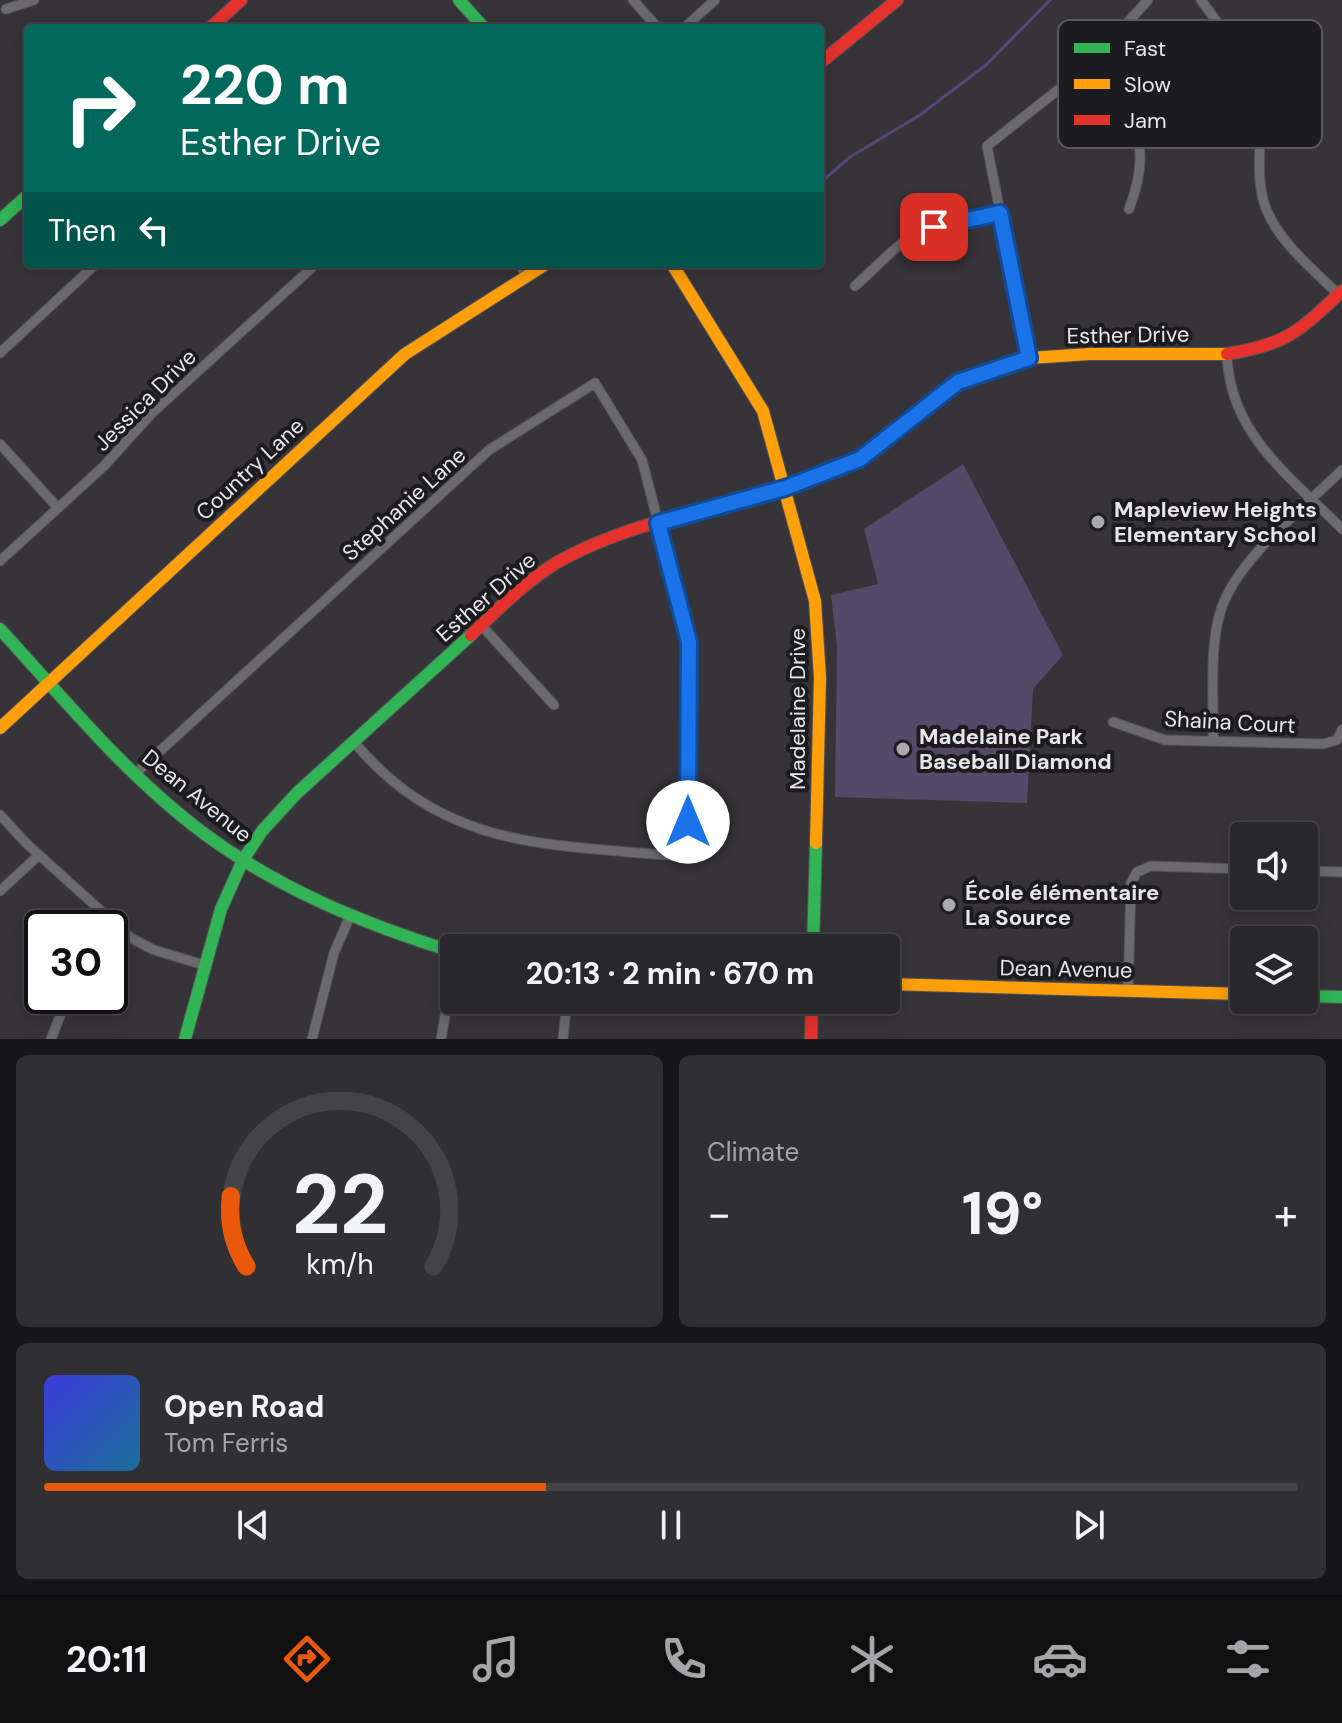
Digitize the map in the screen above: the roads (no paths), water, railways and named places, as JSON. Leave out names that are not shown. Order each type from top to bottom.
[{"type":"street","points":[[6,9],[34,0]]},
{"type":"street","points":[[214,24],[241,0]]},
{"type":"street","points":[[459,0],[480,24]]},
{"type":"street","points":[[633,0],[654,24]]},
{"type":"street","points":[[688,24],[715,0]]},
{"type":"street","points":[[824,60],[897,0]]},
{"type":"street","points":[[1128,20],[1148,0]]},
{"type":"street","points":[[1201,0],[1215,20]]},
{"type":"street","points":[[1029,358],[987,146],[1058,89]]},
{"type":"street","points":[[1129,209],[1139,172],[1139,148]]},
{"type":"street","points":[[1260,148],[1260,185],[1269,215],[1285,240],[1340,293]]},
{"type":"street","points":[[0,220],[24,199]]},
{"type":"street","points":[[855,286],[899,245],[916,234],[934,227],[1000,213]]},
{"type":"street","points":[[0,353],[92,268]]},
{"type":"street","name":"Jessica Drive","points":[[0,561],[104,466],[152,413],[312,268]]},
{"type":"street","points":[[522,268],[526,276]]},
{"type":"street","name":"Country Lane","points":[[0,728],[405,354],[539,268]]},
{"type":"street","name":"Madelaine Drive","points":[[674,268],[762,408],[815,601],[819,632],[813,934]]},
{"type":"street","name":"Esther Drive","points":[[185,1039],[221,909],[243,860],[258,836],[285,806],[481,625],[525,586],[564,559],[614,536],[785,488],[860,459],[958,382],[1029,358],[1090,354],[1227,354],[1259,349],[1290,337],[1340,293]]},
{"type":"street","points":[[1227,354],[1230,390],[1244,423],[1258,442],[1342,529]]},
{"type":"street","name":"Stephanie Lane","points":[[136,773],[487,452],[595,383],[639,454],[658,523]]},
{"type":"street","points":[[0,444],[58,508]]},
{"type":"street","points":[[1213,741],[1215,641],[1224,602],[1247,564],[1342,470]]},
{"type":"street","points":[[354,742],[411,795],[481,831],[545,845],[664,855],[675,855],[681,851],[688,837],[689,642],[658,523]]},
{"type":"street","points":[[481,625],[554,705]]},
{"type":"street","name":"Dean Avenue","points":[[0,629],[136,773],[178,812],[243,860],[350,916],[440,947]]},
{"type":"street","name":"Shaina Court","points":[[1113,722],[1165,740],[1330,743],[1337,740],[1342,730]]},
{"type":"street","points":[[0,815],[100,910]]},
{"type":"street","points":[[0,891],[39,855]]},
{"type":"street","points":[[1128,991],[1131,883],[1137,872],[1151,866],[1230,869]]},
{"type":"street","points":[[1318,871],[1342,872]]},
{"type":"street","points":[[312,1039],[334,953],[350,916]]},
{"type":"street","points":[[128,934],[148,947],[204,965]]},
{"type":"street","name":"Dean Avenue","points":[[900,984],[1230,994]]},
{"type":"street","points":[[1318,996],[1342,997]]},
{"type":"street","points":[[51,1039],[61,1014]]},
{"type":"street","points":[[441,1039],[445,1014]]},
{"type":"street","points":[[563,1039],[566,1014]]},
{"type":"street","points":[[811,1039],[812,1014]]},
{"type":"waterway","points":[[824,180],[850,157],[920,115],[986,65],[1050,0]]},
{"type":"place","name":"Mapleview Heights Elementary School","points":[[1098,522]]},
{"type":"place","name":"Madelaine Park Baseball Diamond","points":[[903,749]]},
{"type":"place","name":"École élémentaire La Source","points":[[949,905]]}]
